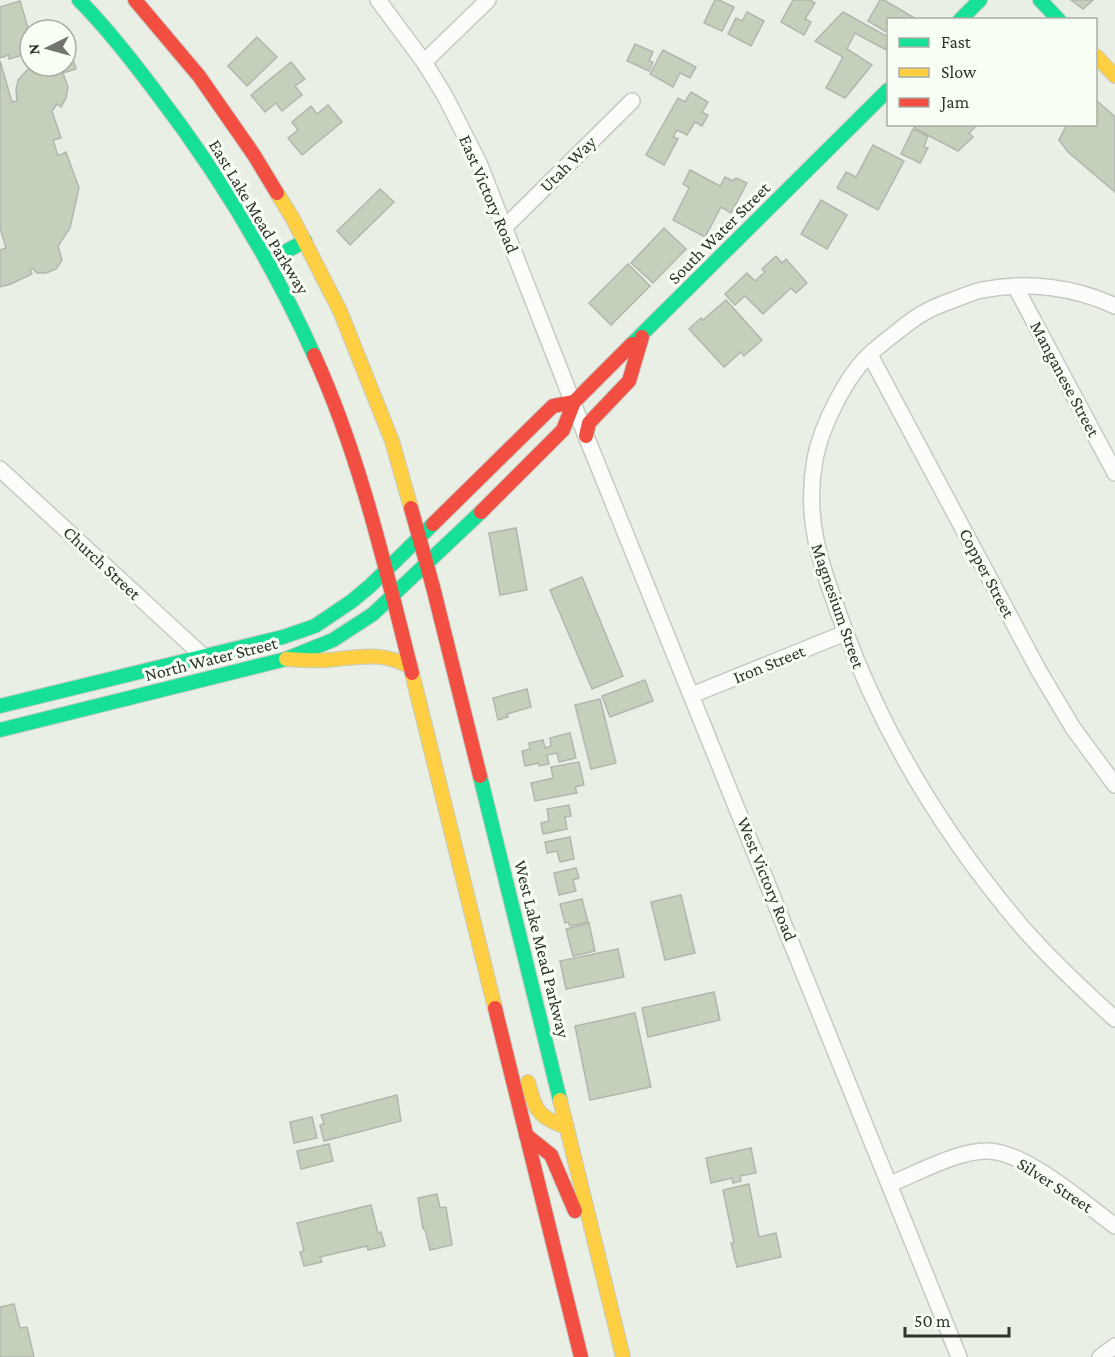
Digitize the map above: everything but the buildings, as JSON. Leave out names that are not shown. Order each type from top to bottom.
[{"type":"main road","name":"East Lake Mead Parkway","points":[[79,0],[124,51],[205,157],[268,261],[300,324],[333,400],[363,491],[389,583]]},
{"type":"main road","name":"East Lake Mead Parkway","points":[[135,0],[199,76],[254,154],[305,241],[340,310],[362,361],[392,441],[423,550]]},
{"type":"main road","points":[[962,18],[980,0]]},
{"type":"main road","points":[[1040,0],[1057,18]]},
{"type":"main road","points":[[1097,58],[1115,76]]},
{"type":"main road","name":"South Water Street","points":[[410,580],[517,478],[563,430],[574,402],[887,91]]},
{"type":"main road","points":[[268,261],[305,241]]},
{"type":"main road","points":[[586,436],[589,423],[629,381],[643,334]]},
{"type":"main road","name":"South Water Street","points":[[403,553],[554,406],[574,402]]},
{"type":"main road","name":"West Lake Mead Parkway","points":[[423,550],[623,1357]]},
{"type":"main road","name":"North Water Street","points":[[0,730],[286,659],[333,640],[373,614],[403,553]]},
{"type":"main road","name":"North Water Street","points":[[0,706],[283,637],[315,626],[352,601],[389,583],[410,580]]},
{"type":"main road","points":[[389,583],[581,1357]]},
{"type":"main road","points":[[286,659],[315,661],[380,655],[397,659],[411,667]]},
{"type":"main road","points":[[494,1002],[513,1027],[536,1111],[550,1122],[567,1126]]},
{"type":"main road","points":[[526,1135],[551,1155],[606,1285]]},
{"type":"street","name":"East Victory Road","points":[[378,0],[424,62],[445,96],[479,163],[574,402]]},
{"type":"street","points":[[424,62],[488,0]]},
{"type":"street","name":"Utah Way","points":[[505,227],[632,101]]},
{"type":"street","name":"Magnesium Street","points":[[1115,306],[1097,297],[1046,286],[1015,286],[980,290],[922,312],[870,354],[854,373],[831,413],[815,458],[811,504],[814,537],[820,563],[845,633],[872,698],[916,778],[960,848],[1023,928],[1074,981],[1115,1019]]},
{"type":"street","name":"Manganese Street","points":[[1015,286],[1115,472]]},
{"type":"street","name":"Copper Street","points":[[870,354],[1039,671],[1073,728],[1115,785]]},
{"type":"street","name":"West Victory Road","points":[[574,402],[959,1357]]},
{"type":"street","name":"Church Street","points":[[0,470],[203,656]]},
{"type":"street","name":"Iron Street","points":[[692,695],[845,633]]},
{"type":"street","name":"Silver Street","points":[[890,1184],[958,1157],[984,1151],[996,1152],[1020,1160],[1042,1173],[1115,1226]]},
{"type":"street","points":[[1100,1357],[1115,1346]]},
{"type":"traffic: fast","points":[[79,0],[137,67],[222,186],[280,285],[314,355]]},
{"type":"traffic: fast","points":[[962,18],[980,0]]},
{"type":"traffic: fast","points":[[1040,0],[1057,18]]},
{"type":"traffic: fast","points":[[632,344],[887,91]]},
{"type":"traffic: fast","points":[[268,261],[305,241]]},
{"type":"traffic: fast","points":[[0,730],[286,659],[333,640],[373,614],[481,512]]},
{"type":"traffic: fast","points":[[0,706],[283,637],[315,626],[370,586],[433,524]]},
{"type":"traffic: fast","points":[[480,776],[560,1100]]},
{"type":"traffic: slow","points":[[1097,57],[1115,76]]},
{"type":"traffic: slow","points":[[277,193],[293,219],[340,311],[392,441],[411,508]]},
{"type":"traffic: slow","points":[[286,659],[328,660],[380,657],[411,667]]},
{"type":"traffic: slow","points":[[412,673],[495,1008]]},
{"type":"traffic: slow","points":[[528,1082],[539,1112],[557,1124],[567,1127]]},
{"type":"traffic: slow","points":[[560,1100],[623,1357]]},
{"type":"traffic: jam","points":[[135,0],[199,76],[254,155],[277,193]]},
{"type":"traffic: jam","points":[[586,436],[589,423],[629,381],[642,337]]},
{"type":"traffic: jam","points":[[481,512],[563,430],[574,402],[632,344]]},
{"type":"traffic: jam","points":[[314,355],[345,432],[358,472],[412,673]]},
{"type":"traffic: jam","points":[[433,524],[553,406],[574,402]]},
{"type":"traffic: jam","points":[[411,508],[480,776]]},
{"type":"traffic: jam","points":[[495,1008],[581,1357]]},
{"type":"traffic: jam","points":[[526,1135],[551,1155],[575,1211]]}]
